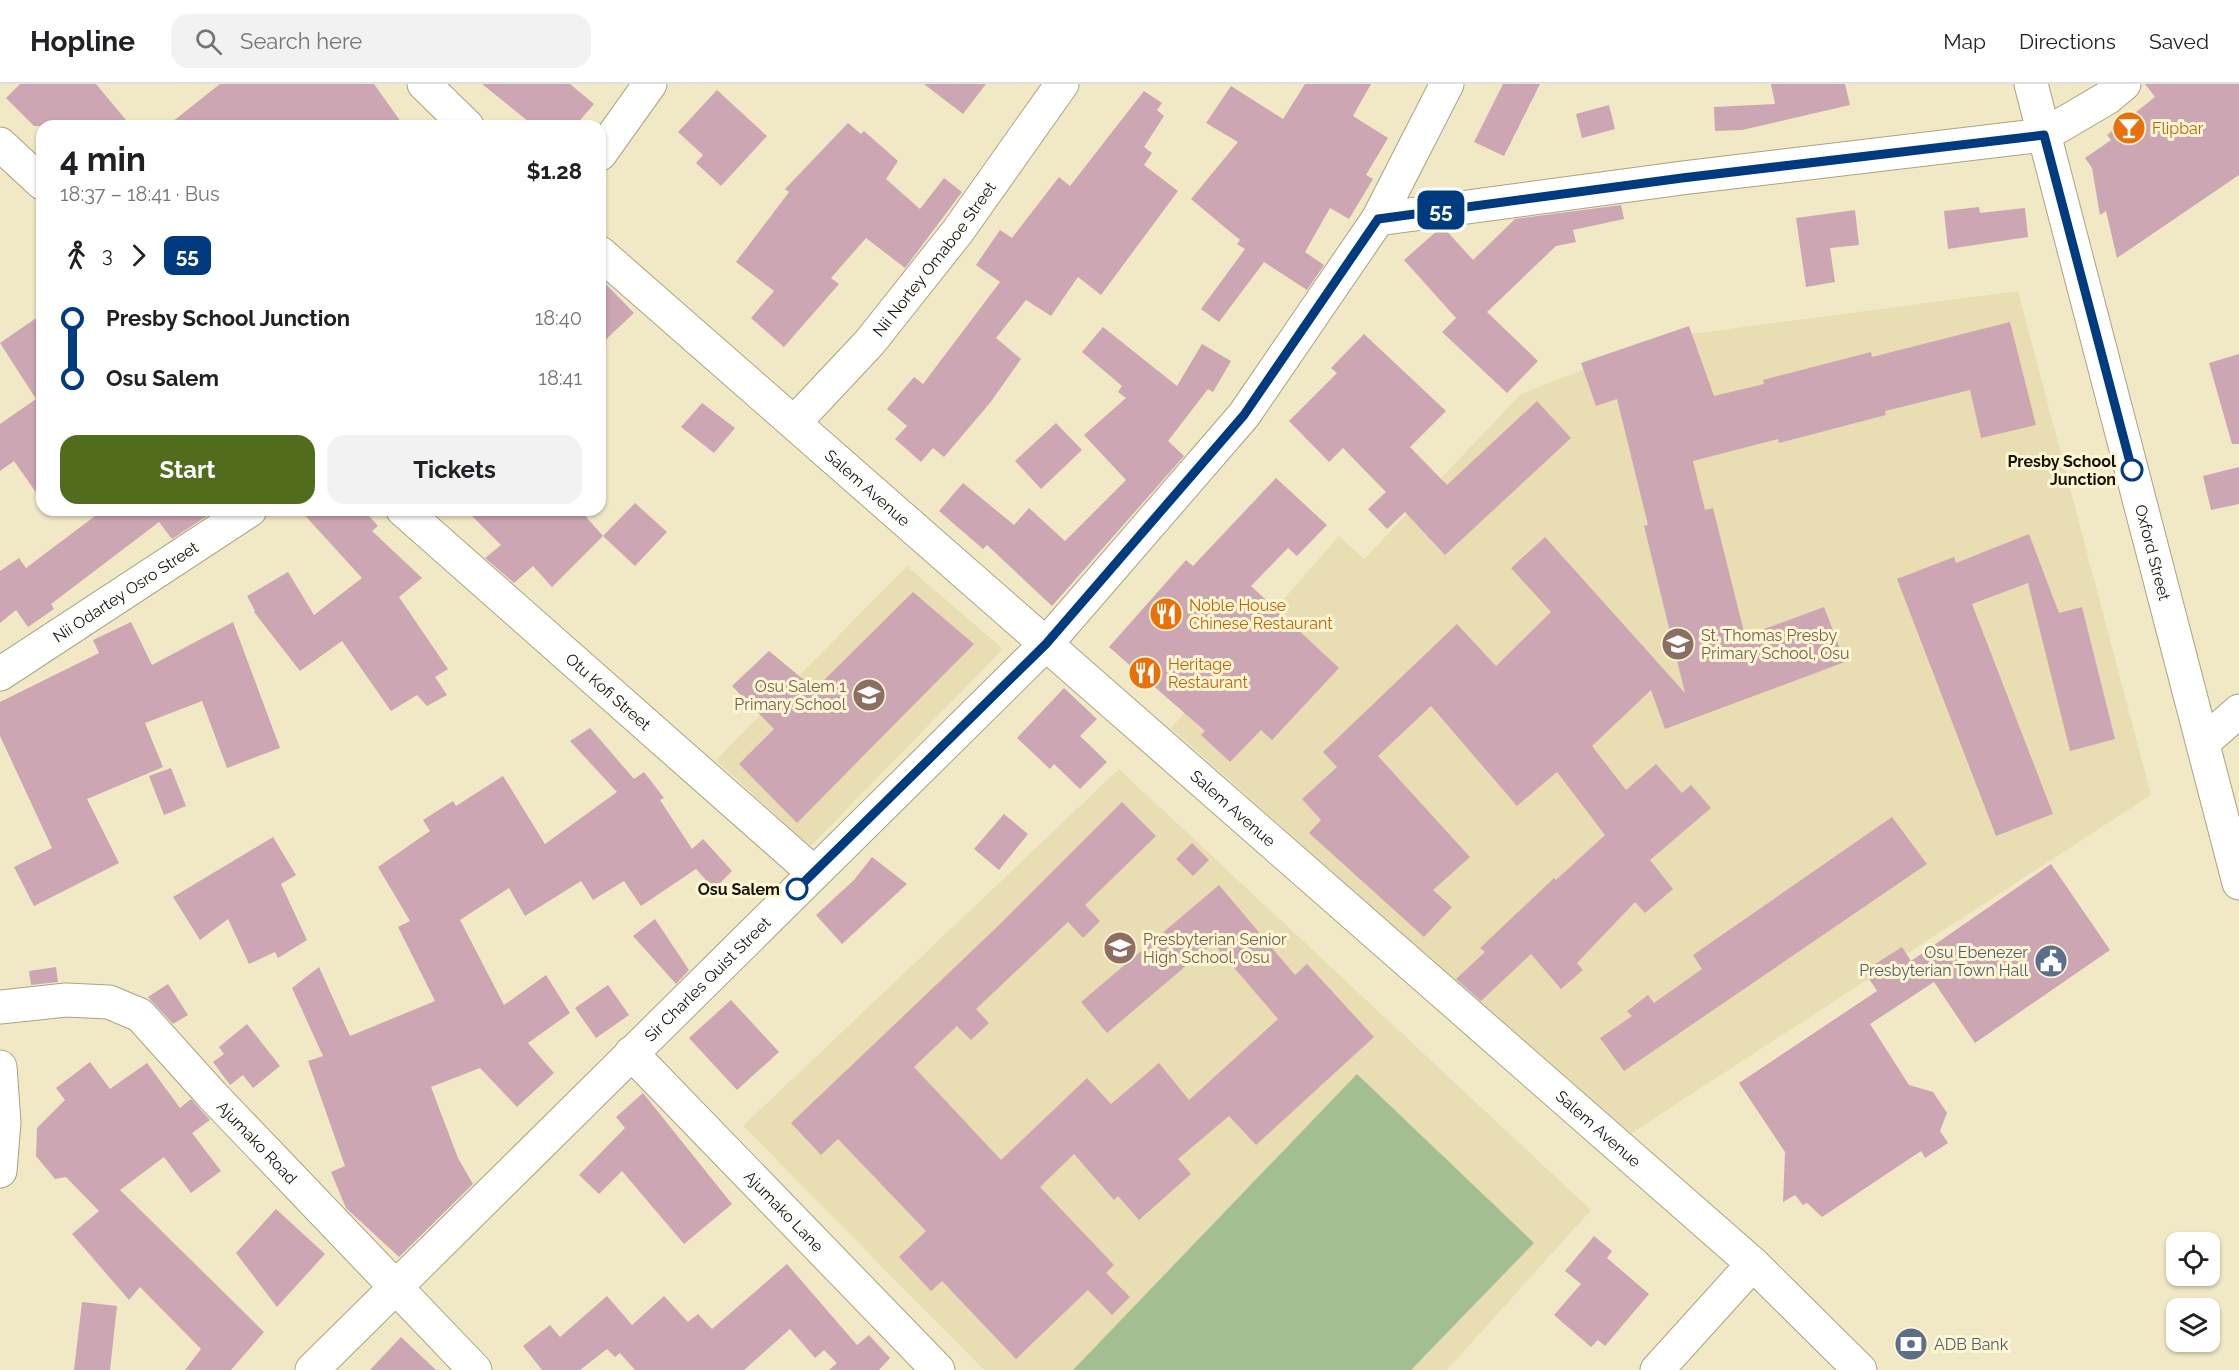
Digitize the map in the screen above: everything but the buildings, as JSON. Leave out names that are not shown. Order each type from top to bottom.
[{"type":"street","points":[[424,84],[460,120]]},
{"type":"street","points":[[606,145],[650,84]]},
{"type":"street","name":"Nii Nortey Omaboe Street","points":[[794,423],[870,342],[958,231],[1062,84]]},
{"type":"street","name":"Sir Charles Quist Street","points":[[312,1370],[1046,644],[1244,415],[1378,219],[1447,84]]},
{"type":"street","name":"Oxford Street","points":[[2031,84],[2239,883]]},
{"type":"street","points":[[1378,219],[1682,178],[2044,135],[2107,98],[2124,84]]},
{"type":"street","points":[[0,144],[36,177]]},
{"type":"street","name":"Salem Avenue","points":[[606,258],[1753,1264],[1860,1370]]},
{"type":"street","name":"Nii Odartey Osro Street","points":[[0,674],[241,516]]},
{"type":"street","name":"Otu Kofi Street","points":[[410,516],[814,873]]},
{"type":"street","points":[[2204,742],[2239,711]]},
{"type":"street","name":"Ajumako Road","points":[[0,1006],[66,1000],[109,1002],[140,1016],[212,1095],[476,1370]]},
{"type":"street","name":"Ajumako Lane","points":[[631,1053],[938,1370]]},
{"type":"street","points":[[0,1068],[4,1122],[0,1171]]},
{"type":"street","points":[[1657,1370],[1753,1264]]},
{"type":"shaded area","name":"St. Thomas Presby Primary School, Osu","points":[[2018,291],[2151,795],[1627,1136],[1171,728],[1339,536],[1364,559],[1521,394],[1667,337]]},
{"type":"shaded area","name":"Osu Salem 1 Primary School","points":[[907,566],[1003,649],[810,847],[716,760]]},
{"type":"shaded area","name":"Presbyterian Senior High School, Osu","points":[[1119,769],[1591,1210],[1447,1370],[984,1370],[743,1126]]},
{"type":"green space","points":[[1357,1074],[1534,1243],[1411,1370],[1073,1370]]},
{"type":"bus line","name":"55","points":[[797,889],[1046,644],[1244,415],[1378,219],[1682,178],[2044,135],[2132,470]]},
{"type":"place","name":"Flipbar","points":[[2129,128]]},
{"type":"place","name":"Presby School Junction","points":[[2132,470]]},
{"type":"place","name":"Noble House Chinese Restaurant","points":[[1166,614]]},
{"type":"place","name":"St. Thomas Presby Primary School, Osu","points":[[1678,644]]},
{"type":"place","name":"Heritage Restaurant","points":[[1145,673]]},
{"type":"place","name":"Osu Salem 1 Primary School","points":[[869,695]]},
{"type":"place","name":"Osu Salem","points":[[797,889]]},
{"type":"place","name":"Presbyterian Senior High School, Osu","points":[[1120,948]]},
{"type":"place","name":"Osu Ebenezer Presbyterian Town Hall","points":[[2051,961]]},
{"type":"place","name":"ADB Bank","points":[[1911,1344]]}]
